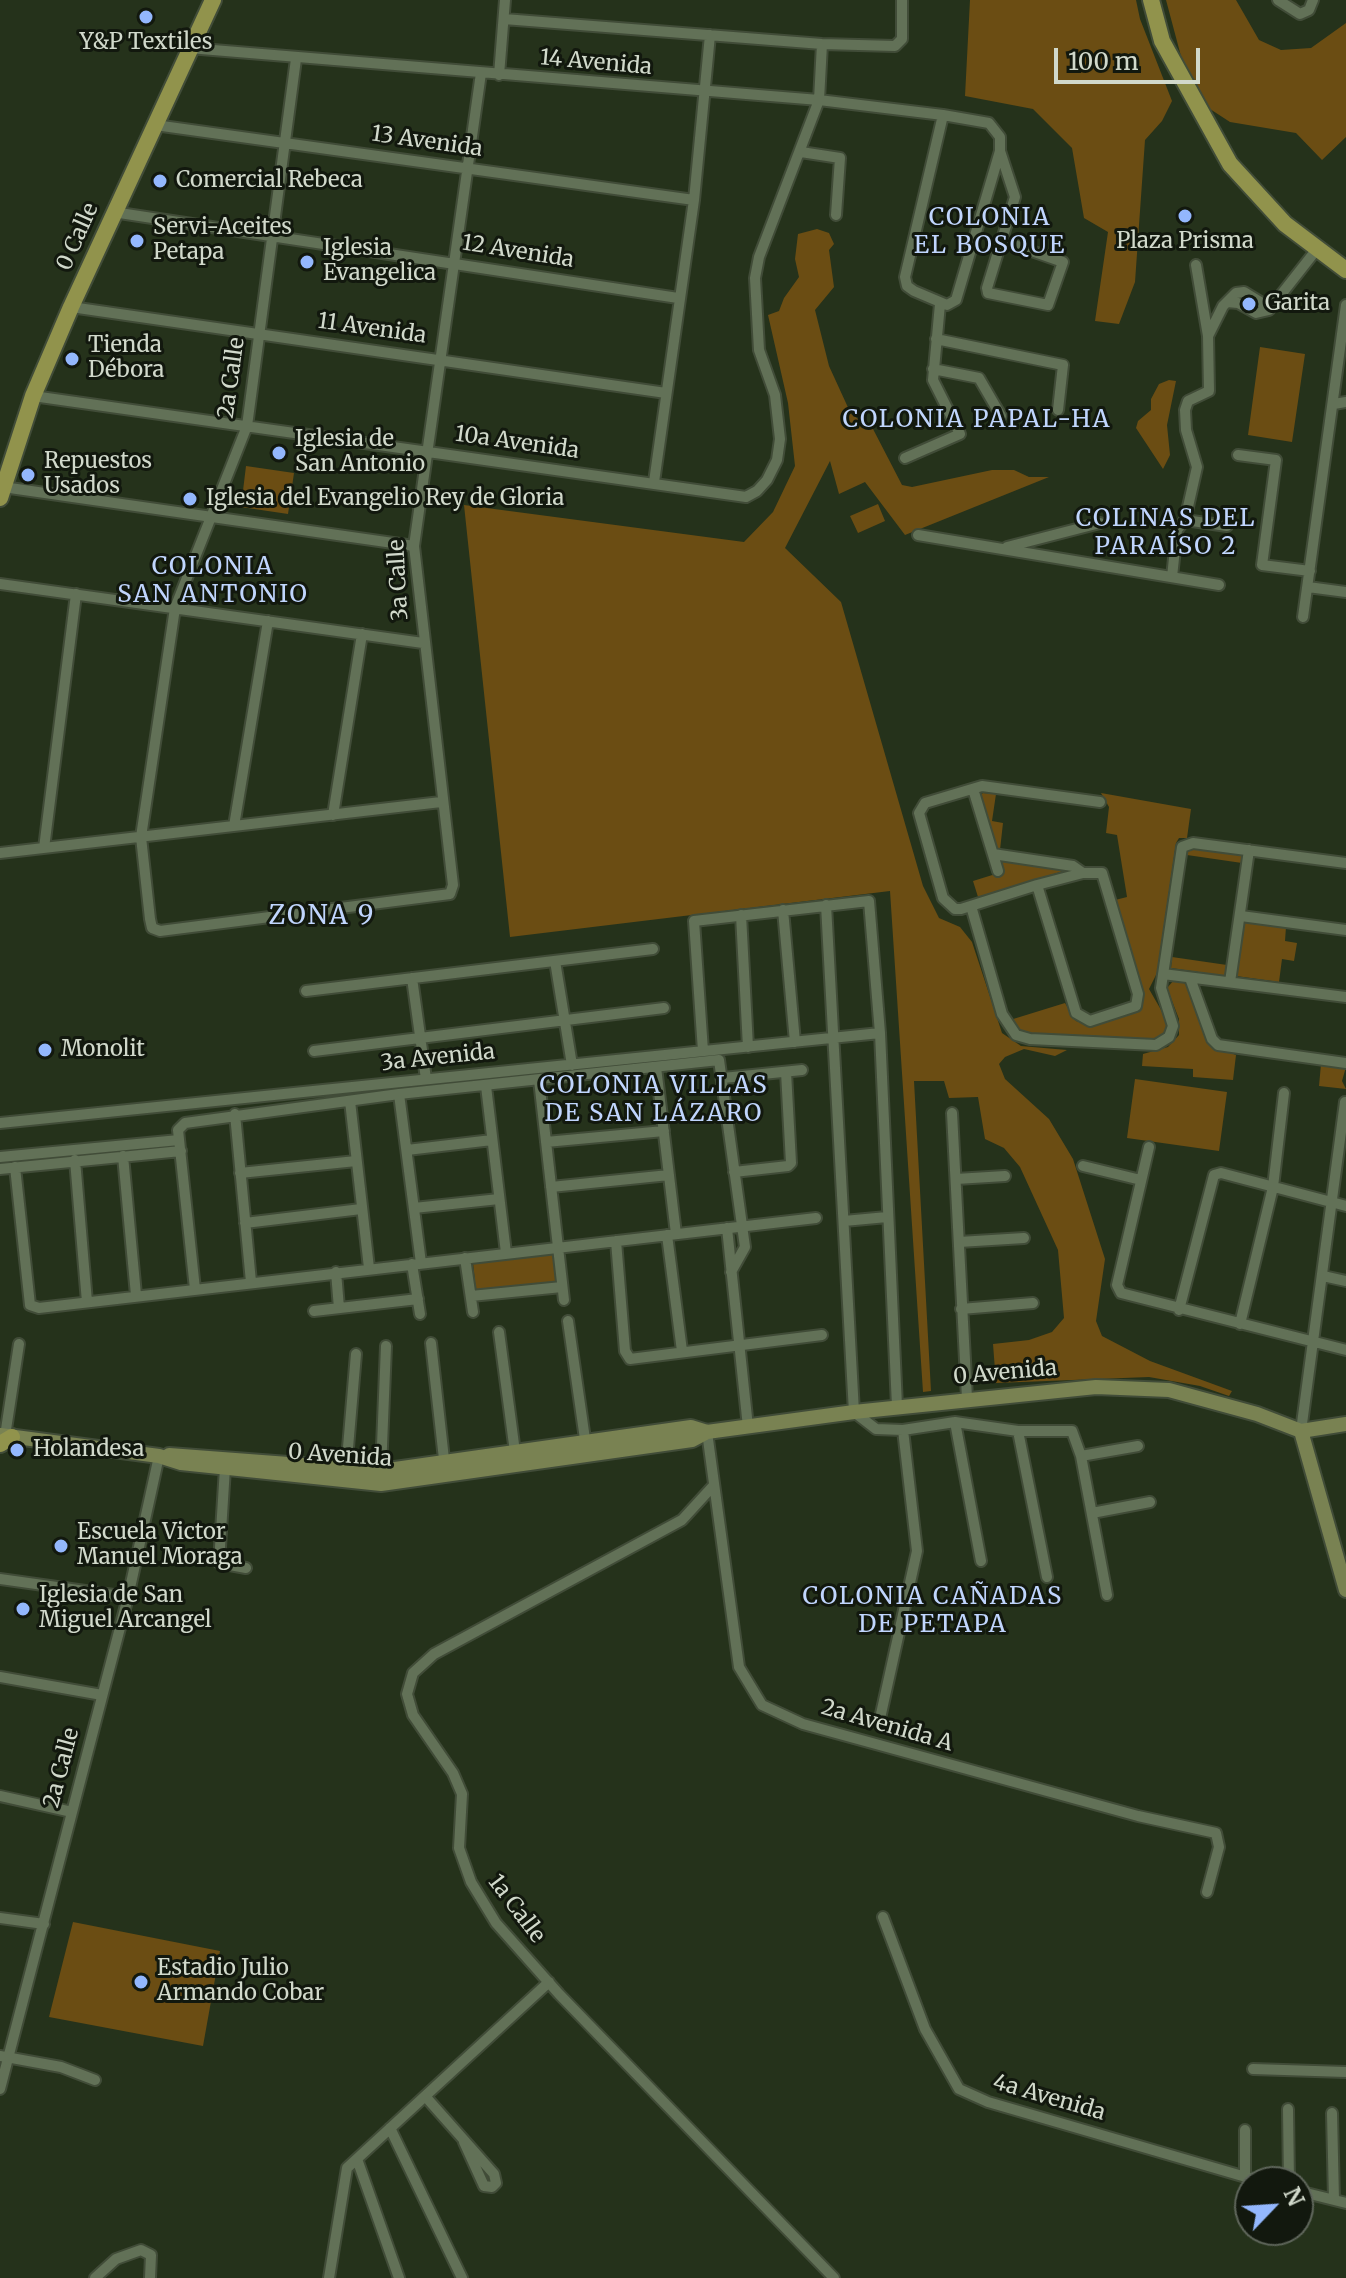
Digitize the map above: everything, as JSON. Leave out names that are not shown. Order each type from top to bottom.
[{"type":"main road","name":"0 Calle","points":[[1,492],[33,396],[71,307],[213,0]]},
{"type":"main road","points":[[1151,0],[1162,41],[1230,164],[1273,213],[1346,270]]},
{"type":"main road","name":"0 Avenida","points":[[159,1456],[184,1454],[346,1471],[445,1470],[515,1452],[692,1440],[707,1432],[897,1406],[1096,1387],[1169,1390],[1257,1414],[1301,1431]]},
{"type":"main road","points":[[1346,1424],[1301,1431],[1346,1590]]},
{"type":"main road","name":"0 Avenida","points":[[4,1438],[360,1484],[586,1449]]},
{"type":"street","points":[[499,75],[505,0]]},
{"type":"street","points":[[504,19],[822,44],[895,46],[902,39],[902,0]]},
{"type":"street","points":[[1278,0],[1294,13],[1306,12],[1313,0]]},
{"type":"street","points":[[654,482],[694,200],[710,35]]},
{"type":"street","points":[[822,44],[819,100],[801,152],[840,158],[836,215]]},
{"type":"street","name":"14 Avenida","points":[[189,48],[819,100],[943,115],[989,123],[997,130],[1000,151]]},
{"type":"street","name":"2a Calle","points":[[152,928],[141,837],[175,608],[247,426],[296,59]]},
{"type":"street","name":"3a Calle","points":[[152,928],[160,931],[450,894],[453,885],[441,802],[414,546],[481,73]]},
{"type":"street","points":[[943,115],[905,277],[907,286],[940,304],[953,304],[956,300],[1000,151]]},
{"type":"street","name":"13 Avenida","points":[[155,125],[694,200]]},
{"type":"street","points":[[1000,151],[1015,197],[988,293],[1048,305],[1063,262],[1003,241]]},
{"type":"street","name":"10a Avenida","points":[[33,396],[746,497],[757,491],[777,460],[780,439],[775,395],[759,350],[755,278],[759,257],[801,152]]},
{"type":"street","name":"12 Avenida","points":[[113,212],[678,298]]},
{"type":"street","points":[[1208,336],[1225,304],[1236,293],[1244,292],[1270,308],[1317,249]]},
{"type":"street","points":[[1172,577],[1177,530],[1185,520],[1197,467],[1186,430],[1185,410],[1188,401],[1209,391],[1208,336],[1196,265]]},
{"type":"street","points":[[1202,294],[1225,304]]},
{"type":"street","points":[[905,458],[960,434],[936,389],[933,369],[940,304]]},
{"type":"street","points":[[1303,617],[1346,305]]},
{"type":"street","name":"11 Avenida","points":[[71,307],[666,393]]},
{"type":"street","points":[[936,339],[1063,365],[1058,410]]},
{"type":"street","points":[[933,369],[979,378],[1001,416]]},
{"type":"street","points":[[1334,404],[1346,402]]},
{"type":"street","points":[[1238,455],[1276,460],[1262,565],[1310,571]]},
{"type":"street","points":[[1,492],[209,516],[414,546]]},
{"type":"street","points":[[1185,520],[1227,526]]},
{"type":"street","points":[[1001,548],[1100,523]]},
{"type":"street","points":[[918,535],[1219,585]]},
{"type":"street","points":[[0,584],[423,643]]},
{"type":"street","points":[[1308,587],[1346,592]]},
{"type":"street","points":[[44,848],[76,594]]},
{"type":"street","points":[[234,826],[268,621]]},
{"type":"street","points":[[333,815],[362,634]]},
{"type":"street","points":[[1037,885],[1071,1006],[1081,1018],[1090,1021],[1133,1008],[1139,997],[1102,873],[1083,873],[1037,885],[958,909],[945,902],[919,813],[925,803],[982,786],[1100,802]]},
{"type":"street","points":[[973,789],[998,871]]},
{"type":"street","points":[[0,853],[441,802]]},
{"type":"street","points":[[971,906],[1005,1023],[1020,1037],[1148,1046],[1163,1043],[1174,1023],[1161,991],[1181,848],[1192,843],[1346,863]]},
{"type":"street","points":[[1230,982],[1249,850]]},
{"type":"street","points":[[993,854],[1073,866],[1083,873]]},
{"type":"street","points":[[703,1051],[694,921],[866,901],[871,904],[897,1406]]},
{"type":"street","points":[[826,905],[854,1412],[876,1429],[903,1430],[955,1422],[1018,1431],[1067,1428],[1076,1436],[1081,1456],[1107,1595]]},
{"type":"street","points":[[783,910],[795,1042]]},
{"type":"street","points":[[741,915],[748,1047]]},
{"type":"street","points":[[1241,916],[1346,930]]},
{"type":"street","points":[[306,991],[653,949]]},
{"type":"street","points":[[555,961],[572,1065]]},
{"type":"street","points":[[1163,974],[1346,997]]},
{"type":"street","points":[[412,978],[426,1079]]},
{"type":"street","points":[[1190,978],[1212,1039],[1218,1045],[1346,1063]]},
{"type":"street","points":[[314,1051],[664,1008]]},
{"type":"street","name":"3a Avenida","points":[[0,1123],[880,1033]]},
{"type":"street","points":[[195,1289],[178,1130],[185,1123],[399,1094],[719,1060],[745,1247],[731,1272]]},
{"type":"street","points":[[656,1067],[669,1175],[682,1351]]},
{"type":"street","points":[[723,1078],[802,1070]]},
{"type":"street","points":[[734,1172],[788,1166],[791,1163],[786,1072]]},
{"type":"street","points":[[539,1080],[564,1300]]},
{"type":"street","points":[[486,1086],[506,1253]]},
{"type":"street","points":[[1240,1324],[1273,1187],[1284,1093]]},
{"type":"street","points":[[399,1094],[414,1208],[420,1314]]},
{"type":"street","points":[[350,1101],[369,1268]]},
{"type":"street","points":[[1301,1431],[1344,1130],[1345,1102]]},
{"type":"street","points":[[952,1113],[967,1398]]},
{"type":"street","points":[[235,1114],[251,1282]]},
{"type":"street","points":[[546,1142],[664,1131]]},
{"type":"street","points":[[407,1150],[492,1140]]},
{"type":"street","points":[[0,1157],[180,1145]]},
{"type":"street","points":[[0,1169],[76,1163],[180,1145]]},
{"type":"street","points":[[1149,1147],[1118,1288],[1123,1294],[1346,1350]]},
{"type":"street","points":[[74,1150],[87,1302]]},
{"type":"street","points":[[123,1156],[136,1295]]},
{"type":"street","points":[[240,1173],[356,1161]]},
{"type":"street","points":[[1083,1166],[1141,1180]]},
{"type":"street","points":[[15,1167],[30,1305],[39,1308],[816,1218]]},
{"type":"street","points":[[1179,1310],[1211,1178],[1221,1173],[1346,1206]]},
{"type":"street","points":[[551,1187],[669,1175]]},
{"type":"street","points":[[956,1179],[1005,1176]]},
{"type":"street","points":[[414,1208],[499,1199]]},
{"type":"street","points":[[245,1223],[361,1209]]},
{"type":"street","points":[[844,1221],[887,1217]]},
{"type":"street","points":[[727,1228],[748,1427]]},
{"type":"street","points":[[959,1242],[1024,1238]]},
{"type":"street","points":[[616,1241],[627,1356],[630,1359],[822,1335]]},
{"type":"street","points":[[465,1258],[473,1312]]},
{"type":"street","points":[[336,1272],[339,1308]]},
{"type":"street","points":[[1323,1276],[1346,1281]]},
{"type":"street","points":[[471,1296],[562,1287]]},
{"type":"street","points":[[314,1311],[418,1299]]},
{"type":"street","points":[[961,1309],[1033,1303]]},
{"type":"street","points":[[568,1321],[586,1449]]},
{"type":"street","points":[[499,1332],[515,1452]]},
{"type":"street","points":[[431,1343],[445,1470]]},
{"type":"street","points":[[4,1438],[19,1344]]},
{"type":"street","points":[[381,1471],[386,1346]]},
{"type":"street","points":[[346,1471],[356,1354]]},
{"type":"street","points":[[955,1422],[981,1561]]},
{"type":"street","points":[[881,1714],[917,1551],[903,1430]]},
{"type":"street","points":[[1018,1431],[1047,1577]]},
{"type":"street","name":"2a Avenida A","points":[[707,1432],[739,1667],[762,1705],[803,1724],[1138,1816],[1216,1833],[1219,1847],[1207,1892]]},
{"type":"street","points":[[1081,1456],[1138,1446]]},
{"type":"street","name":"2a Calle","points":[[0,2089],[4,2057],[44,1924],[128,1597],[159,1456]]},
{"type":"street","points":[[225,1468],[219,1563],[246,1568]]},
{"type":"street","name":"1a Calle","points":[[714,1485],[682,1520],[434,1654],[413,1673],[407,1694],[413,1715],[453,1773],[462,1794],[459,1848],[471,1882],[496,1923],[834,2278]]},
{"type":"street","points":[[1092,1513],[1150,1502]]},
{"type":"street","points":[[0,1579],[128,1597]]},
{"type":"street","points":[[0,1677],[102,1695]]},
{"type":"street","points":[[0,1796],[72,1812]]},
{"type":"street","name":"4a Avenida","points":[[883,1917],[925,2029],[959,2089],[988,2102],[1234,2174]]},
{"type":"street","points":[[0,1918],[44,1924]]},
{"type":"street","points":[[329,2278],[347,2168],[549,1982]]},
{"type":"street","points":[[4,2057],[61,2067],[95,2080]]},
{"type":"street","points":[[1253,2069],[1346,2072]]},
{"type":"street","points":[[425,2096],[464,2142]]},
{"type":"street","points":[[1288,2109],[1289,2166]]},
{"type":"street","points":[[1332,2113],[1334,2200]]},
{"type":"street","points":[[390,2128],[462,2278]]},
{"type":"street","points":[[1245,2130],[1245,2166]]},
{"type":"street","points":[[357,2159],[399,2278]]},
{"type":"street","points":[[1314,2195],[1346,2203]]},
{"type":"street","points":[[95,2278],[116,2259],[141,2250],[151,2255],[153,2269],[150,2278]]},
{"type":"shaded area","points":[[970,0],[1136,0],[1140,19],[1172,101],[1162,121],[1145,140],[1135,282],[1119,324],[1095,321],[1108,232],[1084,218],[1072,148],[1033,109],[965,96]]},
{"type":"shaded area","points":[[1166,0],[1236,0],[1259,40],[1281,50],[1311,48],[1346,23],[1346,137],[1322,160],[1296,133],[1230,122],[1210,109],[1182,60]]},
{"type":"shaded area","points":[[817,229],[829,233],[834,244],[829,250],[834,287],[815,310],[829,366],[851,414],[873,429],[902,485],[912,487],[992,470],[1014,470],[1029,477],[1049,477],[905,535],[865,482],[839,494],[830,461],[785,548],[841,602],[923,886],[939,918],[960,927],[972,942],[1002,1033],[1021,1046],[1067,1050],[1055,1056],[1024,1049],[1005,1057],[999,1064],[1005,1079],[1049,1119],[1073,1159],[1105,1259],[1096,1321],[1102,1336],[1150,1361],[1232,1391],[1229,1396],[1200,1386],[1149,1377],[996,1383],[993,1344],[1029,1340],[1052,1332],[1064,1318],[1058,1250],[1020,1167],[1004,1148],[985,1139],[978,1097],[949,1098],[944,1081],[914,1081],[931,1391],[923,1392],[890,891],[510,937],[464,505],[744,542],[773,512],[795,466],[788,403],[768,315],[779,311],[799,277],[795,259],[798,234]]},
{"type":"shaded area","points":[[1260,347],[1305,354],[1292,442],[1248,435]]},
{"type":"shaded area","points":[[1176,381],[1167,425],[1170,455],[1163,469],[1136,428],[1138,421],[1151,410],[1151,399],[1159,384]]},
{"type":"shaded area","points":[[246,466],[294,473],[288,514],[241,507]]},
{"type":"shaded area","points":[[878,504],[885,521],[858,533],[850,516]]},
{"type":"shaded area","points":[[983,793],[996,794],[992,821],[1003,823],[1000,850],[996,850],[979,796]]},
{"type":"shaded area","points":[[1101,793],[1191,809],[1187,838],[1179,838],[1176,843],[1157,973],[1149,989],[1168,1022],[1167,1030],[1156,1039],[1029,1033],[1016,1028],[1010,1020],[1065,1003],[1076,1021],[1088,1025],[1136,1011],[1141,991],[1115,900],[1127,897],[1117,835],[1106,833],[1109,807]]},
{"type":"shaded area","points":[[1188,848],[1243,856],[1242,863],[1187,855]]},
{"type":"shaded area","points":[[1004,860],[1067,870],[978,897],[973,881],[1002,872],[1000,864]]},
{"type":"shaded area","points":[[1243,921],[1286,927],[1285,941],[1297,943],[1294,961],[1282,959],[1279,982],[1236,976]]},
{"type":"shaded area","points":[[1172,957],[1227,965],[1225,976],[1171,968]]},
{"type":"shaded area","points":[[1174,980],[1187,984],[1209,1045],[1236,1055],[1233,1080],[1193,1077],[1193,1069],[1142,1066],[1143,1054],[1168,1047],[1179,1035],[1179,1019],[1167,988]]},
{"type":"shaded area","points":[[1321,1064],[1346,1067],[1342,1081],[1346,1089],[1319,1086]]},
{"type":"shaded area","points":[[1135,1079],[1227,1092],[1219,1151],[1127,1138]]},
{"type":"shaded area","points":[[553,1253],[557,1283],[476,1292],[473,1263]]},
{"type":"shaded area","points":[[73,1922],[220,1951],[203,2046],[49,2017]]},
{"type":"place","name":"Y&P Textiles","points":[[146,17]]},
{"type":"place","name":"Comercial Rebeca","points":[[160,181]]},
{"type":"place","name":"Plaza Prisma","points":[[1185,216]]},
{"type":"place","name":"Servi-Aceites Petapa","points":[[137,241]]},
{"type":"place","name":"Iglesia Evangelica","points":[[307,262]]},
{"type":"place","name":"Garita","points":[[1249,304]]},
{"type":"place","name":"Tienda Débora","points":[[72,359]]},
{"type":"place","name":"Iglesia de San Antonio","points":[[279,453]]},
{"type":"place","name":"Repuestos Usados","points":[[28,475]]},
{"type":"place","name":"Iglesia del Evangelio Rey de Gloria","points":[[190,499]]},
{"type":"place","name":"Monolit","points":[[45,1050]]},
{"type":"place","name":"Holandesa","points":[[17,1450]]},
{"type":"place","name":"Escuela Victor Manuel Moraga","points":[[61,1546]]},
{"type":"place","name":"Iglesia de San Miguel Arcangel","points":[[23,1609]]},
{"type":"place","name":"Estadio Julio Armando Cobar","points":[[141,1982]]},
{"type":"district","name":"COLONIA EL BOSQUE","points":[[990,232]]},
{"type":"district","name":"COLONIA PAPAL-HA","points":[[977,420]]},
{"type":"district","name":"COLINAS DEL PARAÍSO 2","points":[[1166,533]]},
{"type":"district","name":"COLONIA SAN ANTONIO","points":[[213,581]]},
{"type":"district","name":"ZONA 9","points":[[322,917]]},
{"type":"district","name":"COLONIA VILLAS DE SAN LÁZARO","points":[[654,1100]]},
{"type":"district","name":"COLONIA CAÑADAS DE PETAPA","points":[[933,1611]]}]
